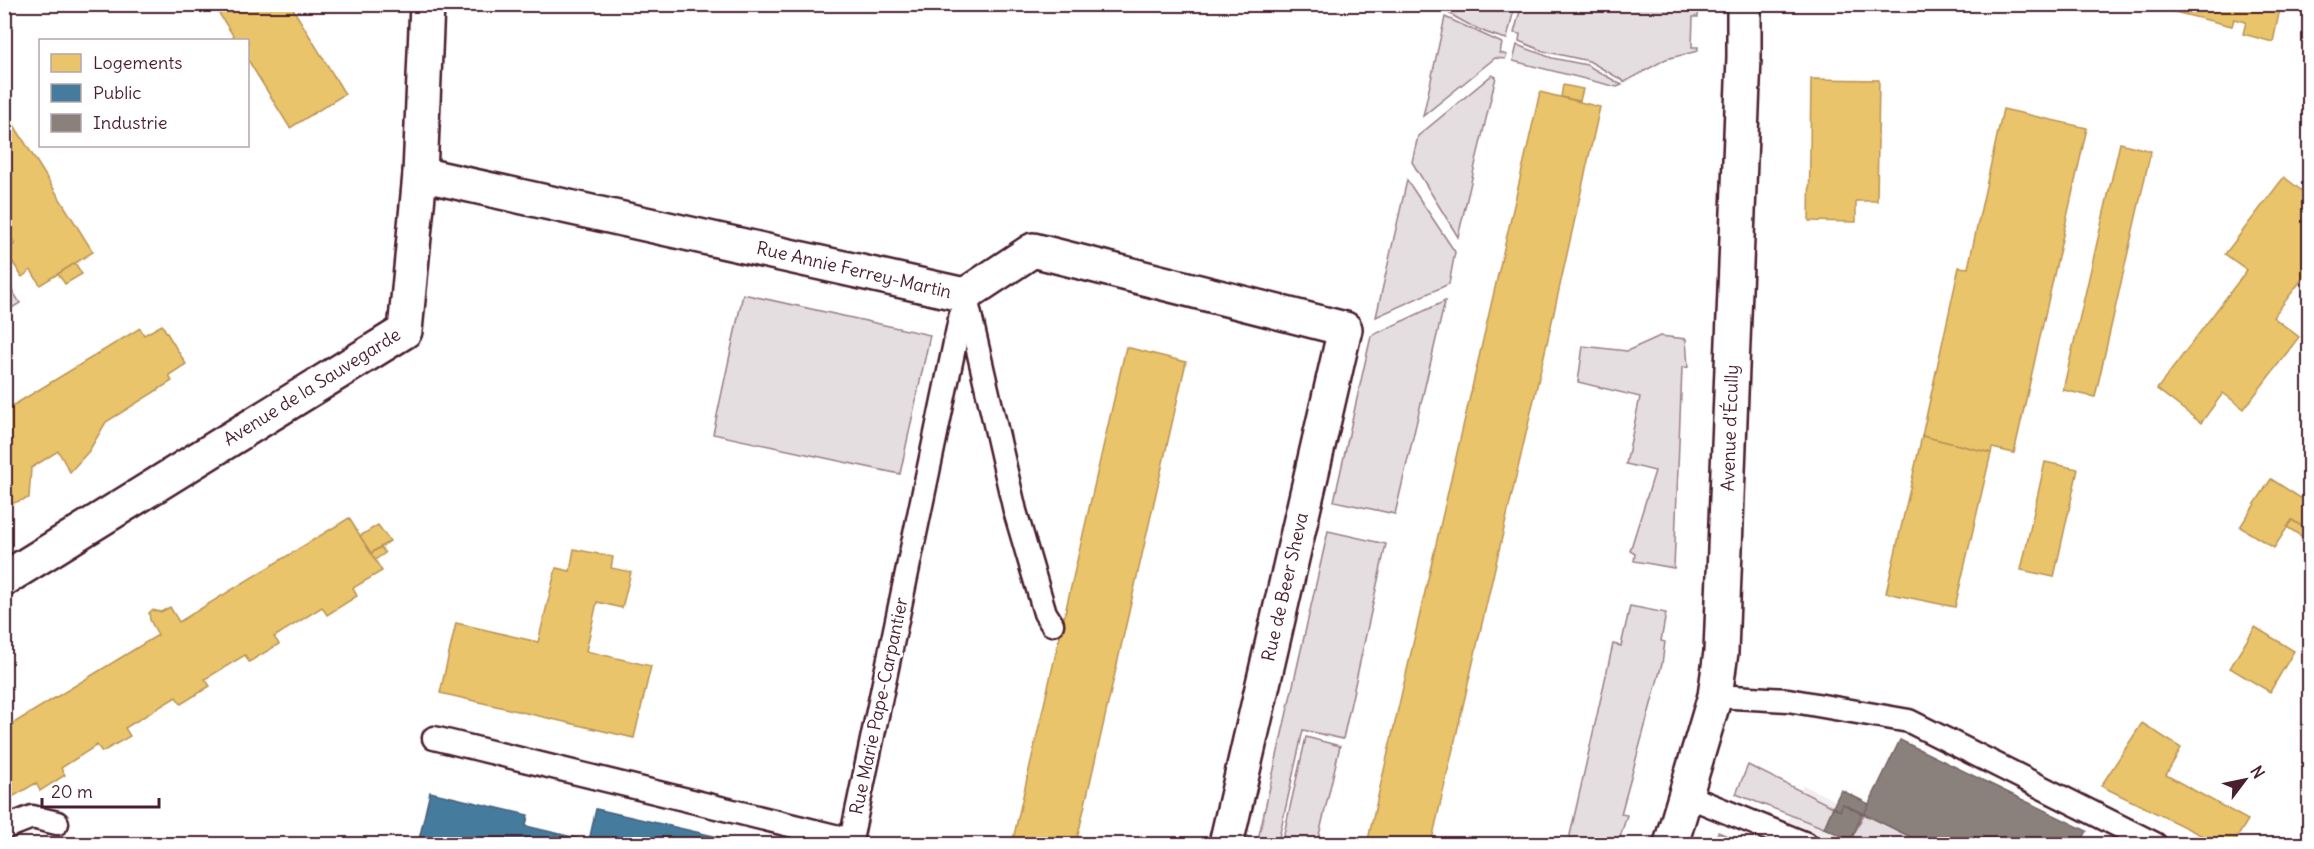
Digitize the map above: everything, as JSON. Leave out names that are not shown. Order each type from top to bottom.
[{"type":"street","name":"Avenue de la Sauvegarde","points":[[4,579],[405,332],[420,174],[427,4]]},
{"type":"street","name":"Avenue d'Écully","points":[[1671,844],[1714,696],[1721,652],[1744,57],[1744,4]]},
{"type":"street","name":"Rue Annie Ferrey-Martin","points":[[420,174],[965,295],[1033,250],[1345,329]]},
{"type":"street","name":"Rue de Beer Sheva","points":[[1226,844],[1345,329]]},
{"type":"lane","points":[[965,295],[1016,511],[1045,614],[1052,624]]},
{"type":"lane","name":"Rue Marie Pape-Carpantier","points":[[434,738],[810,837],[851,840],[965,295]]},
{"type":"lane","points":[[1714,696],[1788,700],[1909,721],[2155,844]]},
{"type":"lane","points":[[1685,795],[1801,843]]},
{"type":"lane","points":[[4,828],[32,817],[57,823]]},
{"type":"shaded area","points":[[1522,4],[1699,5],[1698,17],[1693,17],[1692,47],[1698,47],[1698,51],[1666,59],[1625,82],[1589,61],[1543,51],[1519,41],[1520,34],[1514,33]]},
{"type":"shaded area","points":[[1448,5],[1515,5],[1507,39],[1461,21],[1447,12]]},
{"type":"shaded area","points":[[1445,17],[1502,43],[1500,53],[1507,55],[1505,59],[1495,58],[1423,116]]},
{"type":"shaded area","points":[[1517,45],[1552,58],[1587,65],[1622,85],[1617,87],[1513,61]]},
{"type":"shaded area","points":[[1492,75],[1496,77],[1458,237],[1412,162],[1418,136]]},
{"type":"shaded area","points":[[1407,180],[1455,252],[1449,284],[1376,317]]},
{"type":"shaded area","points":[[4,277],[20,303],[5,312],[4,312]]},
{"type":"shaded area","points":[[743,294],[930,335],[900,474],[713,434]]},
{"type":"shaded area","points":[[1445,301],[1395,514],[1334,501],[1371,336]]},
{"type":"shaded area","points":[[1660,336],[1686,339],[1688,367],[1682,368],[1674,568],[1634,561],[1635,554],[1630,551],[1655,471],[1626,464],[1640,397],[1578,382],[1583,346],[1627,351]]},
{"type":"shaded area","points":[[1328,531],[1386,544],[1343,739],[1303,730],[1278,842],[1288,844],[1257,844]]},
{"type":"shaded area","points":[[1630,606],[1666,613],[1661,641],[1665,642],[1662,664],[1621,814],[1627,815],[1618,844],[1568,844],[1613,644],[1621,646]]},
{"type":"shaded area","points":[[1306,737],[1340,746],[1317,844],[1283,838]]},
{"type":"shaded area","points":[[1748,765],[1833,807],[1824,828],[1736,794]]},
{"type":"shaded area","points":[[1803,785],[1925,844],[1777,844]]},
{"type":"shaded area","points":[[1864,814],[1925,844],[1860,844],[1851,840]]},
{"type":"shaded area","points":[[1718,832],[1747,844],[1714,844]]},
{"type":"building: Logements","points":[[213,4],[290,4],[345,94],[290,128],[249,62],[249,39],[235,39]]},
{"type":"building: Logements","points":[[2154,4],[2281,4],[2273,42],[2243,34],[2246,22],[2234,19],[2232,26],[2154,7]]},
{"type":"building: Logements","points":[[1811,79],[1879,80],[1877,201],[1856,201],[1856,222],[1809,221]]},
{"type":"building: Logements","points":[[1563,85],[1583,89],[1580,101],[1561,97]]},
{"type":"building: Logements","points":[[1540,92],[1600,107],[1550,330],[1431,844],[1367,844]]},
{"type":"building: Logements","points":[[4,109],[93,252],[40,285],[31,270],[22,277],[5,250],[15,244],[4,227]]},
{"type":"building: Logements","points":[[2003,109],[2087,128],[2014,453],[1992,448],[1991,453],[1922,436],[1959,267],[1968,268]]},
{"type":"building: Logements","points":[[2120,143],[2151,151],[2095,397],[2063,390]]},
{"type":"building: Logements","points":[[2284,177],[2310,197],[2310,269],[2273,317],[2299,337],[2244,409],[2223,393],[2201,423],[2157,389],[2247,270],[2225,254]]},
{"type":"building: Logements","points":[[75,263],[82,274],[65,284],[58,274]]},
{"type":"building: Logements","points":[[162,325],[186,364],[169,375],[172,381],[106,422],[89,451],[70,472],[58,451],[31,468],[29,498],[4,506],[4,411],[140,328],[144,335]]},
{"type":"building: Logements","points":[[1126,347],[1186,362],[1076,844],[1012,844]]},
{"type":"building: Logements","points":[[1922,436],[1991,453],[1955,607],[1886,593]]},
{"type":"building: Logements","points":[[2045,462],[2078,469],[2054,577],[2021,570]]},
{"type":"building: Logements","points":[[2271,479],[2310,504],[2309,531],[2292,520],[2274,548],[2240,527]]},
{"type":"building: Logements","points":[[349,518],[382,571],[353,588],[357,596],[327,615],[322,607],[274,637],[279,644],[249,662],[245,655],[205,679],[210,686],[181,704],[176,697],[125,728],[130,736],[102,752],[97,745],[61,768],[65,775],[40,791],[36,783],[4,802],[4,729],[158,635],[150,620],[149,613],[152,610],[161,612],[170,607],[179,622]]},
{"type":"building: Logements","points":[[2292,520],[2309,531],[2304,538],[2287,527]]},
{"type":"building: Logements","points":[[378,525],[390,541],[371,553],[360,536]]},
{"type":"building: Logements","points":[[381,547],[385,553],[375,560],[371,553]]},
{"type":"building: Logements","points":[[574,549],[613,557],[611,568],[631,572],[622,608],[597,602],[586,651],[651,666],[634,738],[440,693],[456,623],[538,642],[556,568],[570,571]]},
{"type":"building: Logements","points":[[2255,627],[2294,651],[2270,692],[2230,668]]},
{"type":"building: Logements","points":[[2142,723],[2181,748],[2166,775],[2248,820],[2233,844],[2219,844],[2101,786]]},
{"type":"building: Public","points":[[430,792],[528,815],[526,826],[589,841],[596,809],[727,839],[726,844],[418,844]]},
{"type":"building: Industrie","points":[[1900,740],[2087,831],[2080,844],[1925,844],[1864,814]]},
{"type":"building: Industrie","points":[[1841,790],[1869,804],[1864,814],[1843,804],[1840,811],[1833,807]]},
{"type":"building: Industrie","points":[[1843,804],[1862,814],[1851,840],[1824,828],[1833,807],[1840,811]]}]
